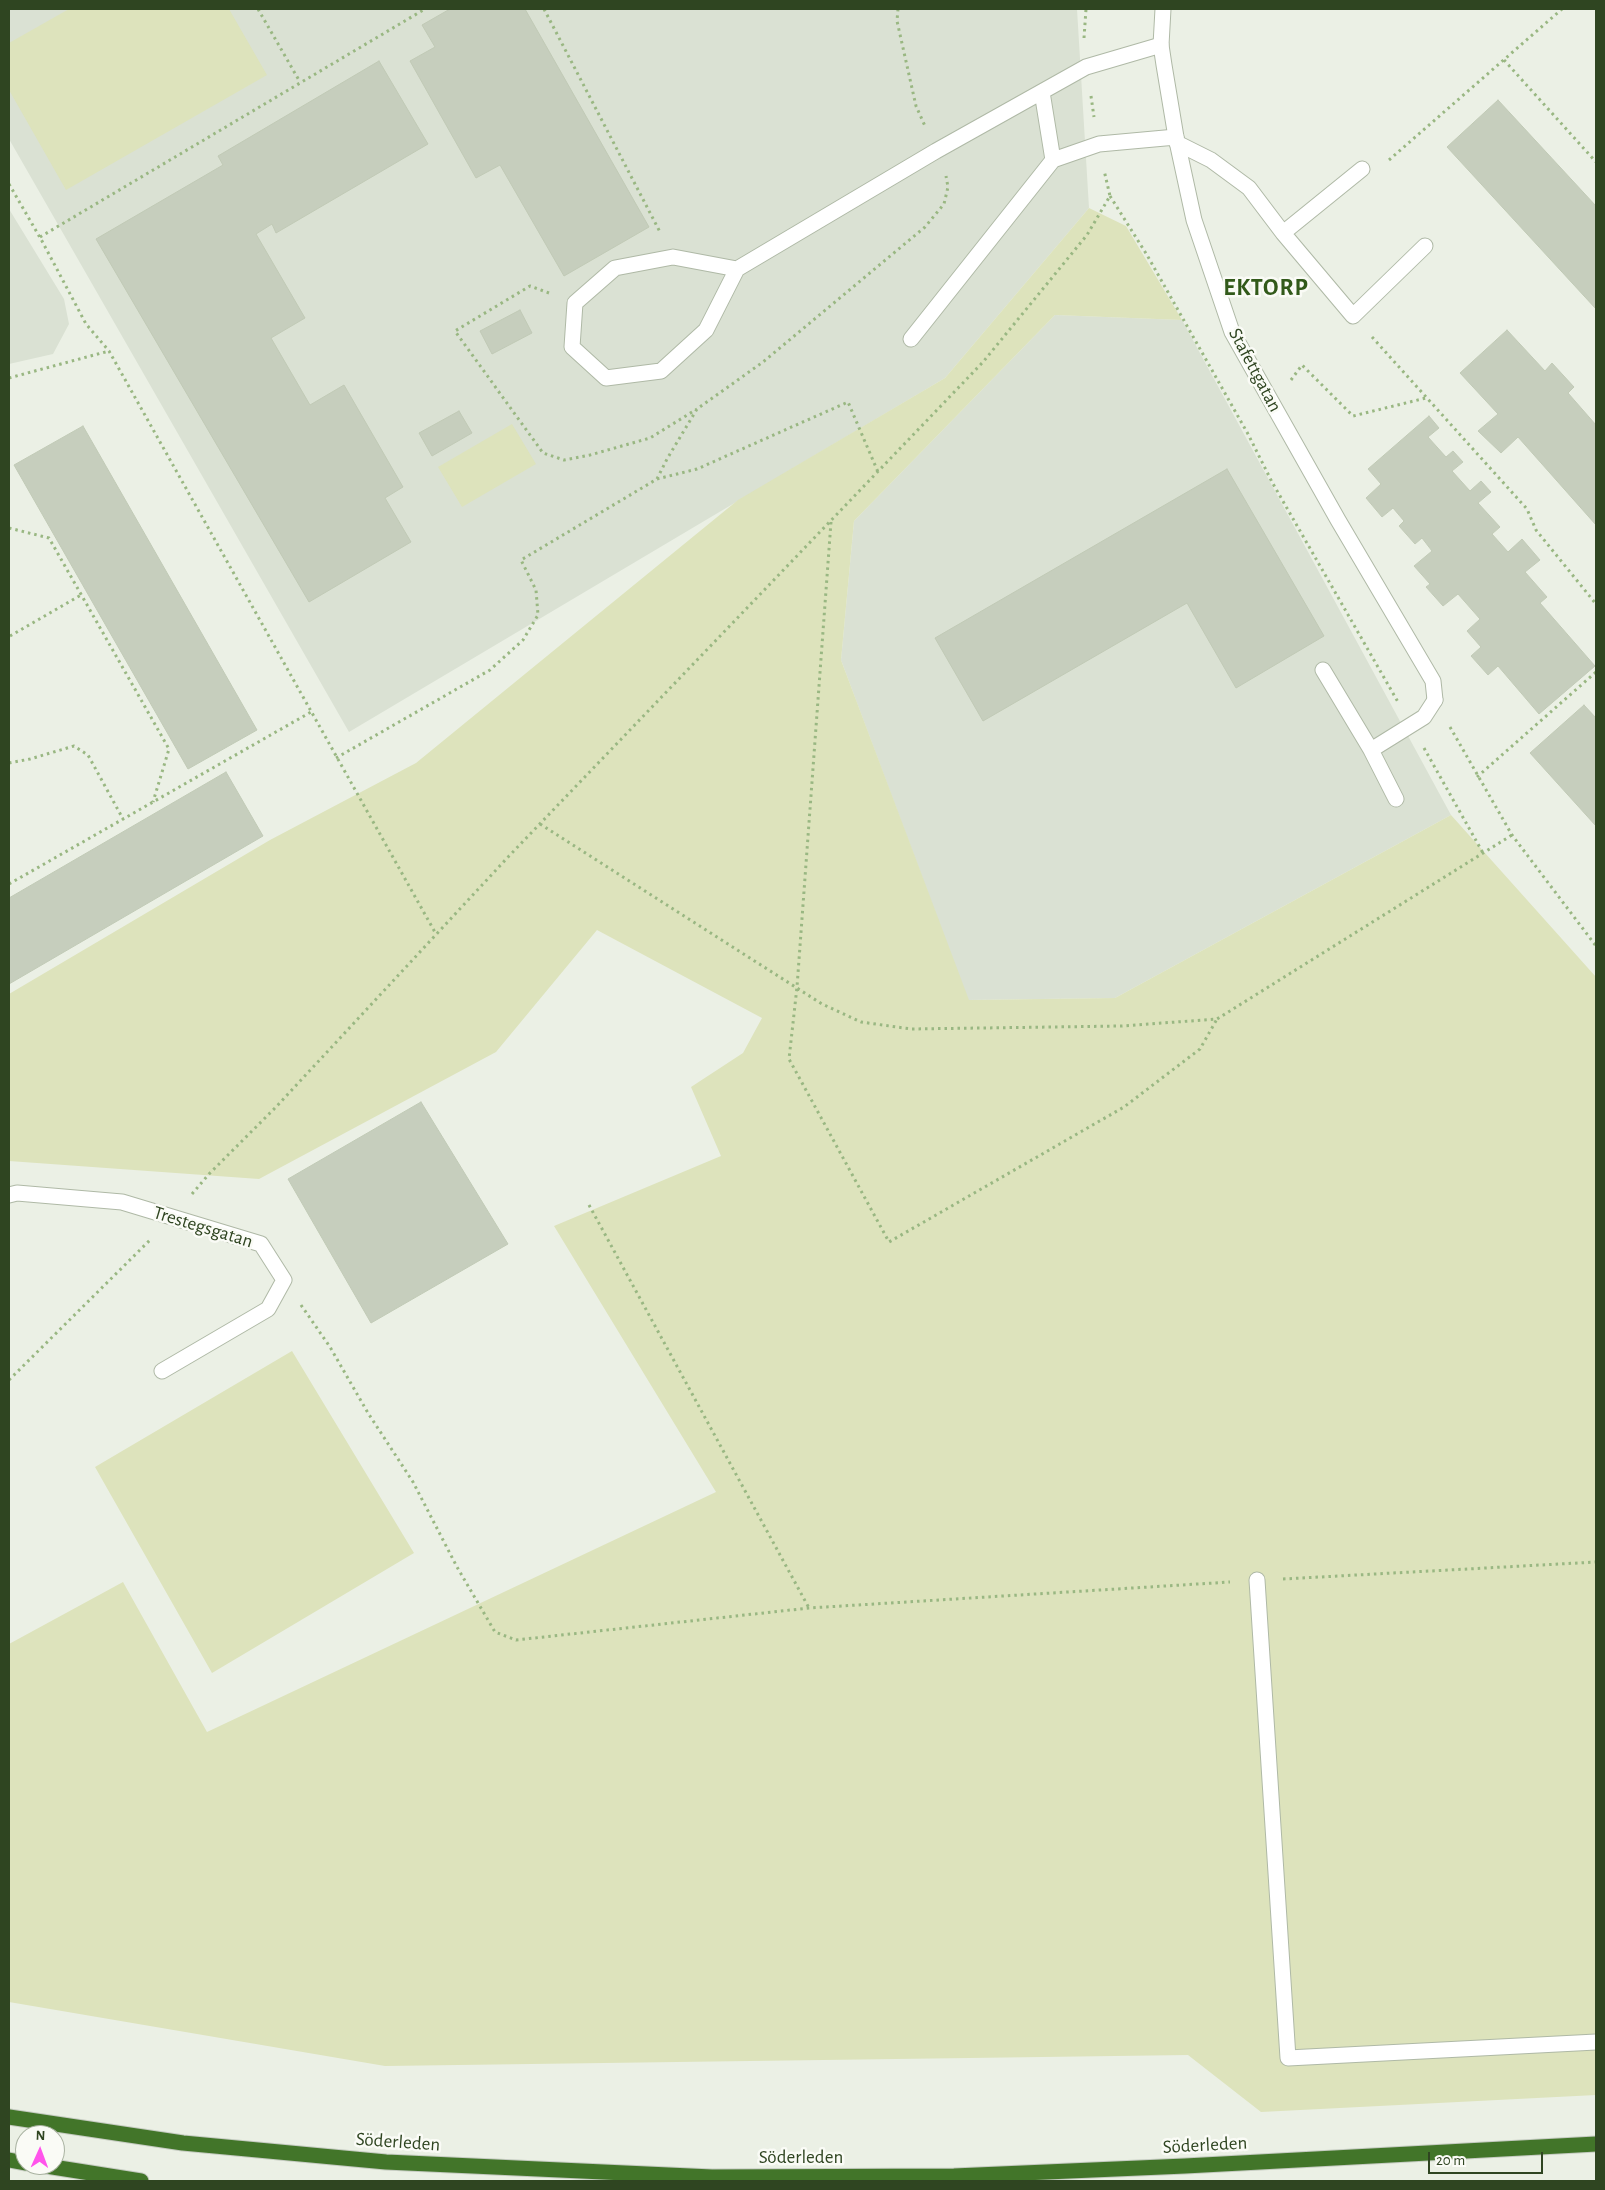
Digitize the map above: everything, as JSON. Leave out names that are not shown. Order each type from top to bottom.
[{"type":"highway","name":"Söderleden","points":[[9,2117],[183,2143],[386,2162],[712,2178],[954,2176],[1185,2166],[1596,2144]]},
{"type":"highway","points":[[65,2169],[141,2181]]},
{"type":"street","name":"Stafettgatan","points":[[1163,9],[1161,45],[1177,140],[1194,220],[1232,332],[1433,681],[1435,700]]},
{"type":"street","points":[[737,269],[673,257],[615,268],[575,304],[572,348],[606,378],[661,371],[706,330],[737,269],[936,150],[1086,67],[1161,45]]},
{"type":"street","points":[[1042,92],[1053,160]]},
{"type":"street","points":[[912,339],[1053,160],[1099,144],[1177,140],[1211,160],[1249,188],[1283,233],[1353,316],[1425,246]]},
{"type":"street","points":[[1283,233],[1362,169]]},
{"type":"street","points":[[1323,670],[1371,750],[1396,799]]},
{"type":"street","points":[[1371,750],[1424,717],[1435,700]]},
{"type":"street","name":"Trestegsgatan","points":[[9,1195],[17,1193],[122,1202],[261,1244],[284,1280]]},
{"type":"street","points":[[162,1371],[268,1310],[284,1280]]},
{"type":"street","points":[[1257,1580],[1288,2058],[1596,2042]]},
{"type":"path","points":[[258,9],[300,82]]},
{"type":"path","points":[[40,237],[425,9]]},
{"type":"path","points":[[544,9],[673,257]]},
{"type":"path","points":[[575,304],[530,286],[455,331],[543,452],[564,460],[590,456],[650,438],[697,409],[764,362],[925,228],[944,204],[948,187],[944,170],[916,106],[897,21],[898,9]]},
{"type":"path","points":[[1086,9],[1084,30],[1086,67],[1110,196],[1147,255],[1248,434],[1272,482],[1483,854]]},
{"type":"path","points":[[1382,166],[1562,9]]},
{"type":"path","points":[[1504,60],[1596,162]]},
{"type":"path","points":[[9,184],[40,237],[86,324],[109,351],[436,934]]},
{"type":"path","points":[[9,1380],[172,1218],[209,1174],[276,1107],[540,824],[983,362],[1087,235],[1110,196]]},
{"type":"path","points":[[1353,316],[1527,509],[1536,530],[1596,604]]},
{"type":"path","points":[[9,378],[109,351]]},
{"type":"path","points":[[1272,404],[1302,365],[1353,416],[1426,398]]},
{"type":"path","points":[[336,758],[490,670],[523,640],[538,615],[536,590],[521,560],[656,480],[697,469],[848,402],[878,472]]},
{"type":"path","points":[[656,480],[697,409]]},
{"type":"path","points":[[831,521],[797,987],[789,1059],[889,1242],[1124,1107],[1200,1049],[1217,1019]]},
{"type":"path","points":[[9,528],[49,538],[170,749],[153,802]]},
{"type":"path","points":[[10,636],[81,595]]},
{"type":"path","points":[[1477,776],[1596,672]]},
{"type":"path","points":[[1435,700],[1512,835],[1596,946]]},
{"type":"path","points":[[9,884],[311,712]]},
{"type":"path","points":[[9,763],[74,746],[88,755],[123,819]]},
{"type":"path","points":[[540,824],[822,1004],[861,1022],[911,1029],[1122,1026],[1217,1019],[1512,835]]},
{"type":"path","points":[[589,1205],[809,1608]]},
{"type":"path","points":[[284,1280],[330,1347],[368,1413],[413,1482],[457,1567],[495,1632],[516,1640],[809,1608],[1257,1580],[1596,1562]]},
{"type":"shaded area","points":[[9,9],[1077,9],[1089,208],[945,378],[349,732],[9,139]]},
{"type":"shaded area","points":[[9,209],[64,299],[69,324],[53,354],[9,364]]},
{"type":"shaded area","points":[[1055,315],[1182,320],[1451,815],[1115,998],[968,1000],[841,660],[854,521]]},
{"type":"green space","points":[[69,9],[229,9],[267,75],[66,190],[9,90],[9,43]]},
{"type":"green space","points":[[1089,208],[1126,226],[1182,320],[1055,315],[854,521],[841,660],[969,1000],[1115,998],[1451,815],[1596,977],[1596,2095],[1261,2112],[1188,2055],[385,2066],[9,2002],[9,1644],[123,1582],[207,1732],[716,1492],[554,1226],[721,1156],[691,1087],[743,1053],[762,1018],[597,930],[496,1052],[259,1179],[9,1161],[9,994],[270,840],[416,763],[738,500],[945,378]]},
{"type":"green space","points":[[512,424],[536,464],[462,507],[438,467]]},
{"type":"green space","points":[[292,1351],[414,1553],[212,1673],[95,1467]]},
{"type":"building","points":[[450,9],[525,9],[649,227],[564,276],[500,165],[476,178],[410,61],[435,47],[422,25]]},
{"type":"building","points":[[379,61],[428,144],[276,233],[272,224],[256,234],[305,318],[271,338],[310,405],[344,385],[403,487],[385,498],[411,542],[309,602],[96,239],[223,165],[218,156]]},
{"type":"building","points":[[1498,100],[1596,206],[1596,309],[1447,147]]},
{"type":"building","points":[[520,310],[532,333],[492,354],[480,331]]},
{"type":"building","points":[[1507,330],[1545,371],[1552,363],[1574,387],[1568,393],[1596,425],[1596,525],[1518,437],[1501,453],[1478,431],[1498,414],[1460,373]]},
{"type":"building","points":[[459,411],[472,433],[432,456],[419,433]]},
{"type":"building","points":[[1429,416],[1439,428],[1428,437],[1446,457],[1453,451],[1463,462],[1452,471],[1470,491],[1481,481],[1491,492],[1478,503],[1500,527],[1492,534],[1508,552],[1522,539],[1540,560],[1525,572],[1547,597],[1540,603],[1595,666],[1539,714],[1498,666],[1488,675],[1471,656],[1481,647],[1467,631],[1480,619],[1458,594],[1443,606],[1426,587],[1430,584],[1414,566],[1432,551],[1422,538],[1415,544],[1399,526],[1404,521],[1393,508],[1382,517],[1366,498],[1381,484],[1368,469]]},
{"type":"building","points":[[83,426],[257,730],[188,769],[14,465]]},
{"type":"building","points":[[1227,469],[1324,636],[1236,688],[1187,603],[983,721],[935,638]]},
{"type":"building","points":[[1584,705],[1596,718],[1596,826],[1530,753]]},
{"type":"building","points":[[226,772],[263,836],[9,984],[9,898]]},
{"type":"building","points":[[421,1102],[508,1244],[371,1323],[288,1179]]},
{"type":"district","name":"EKTORP","points":[[1266,288]]}]
